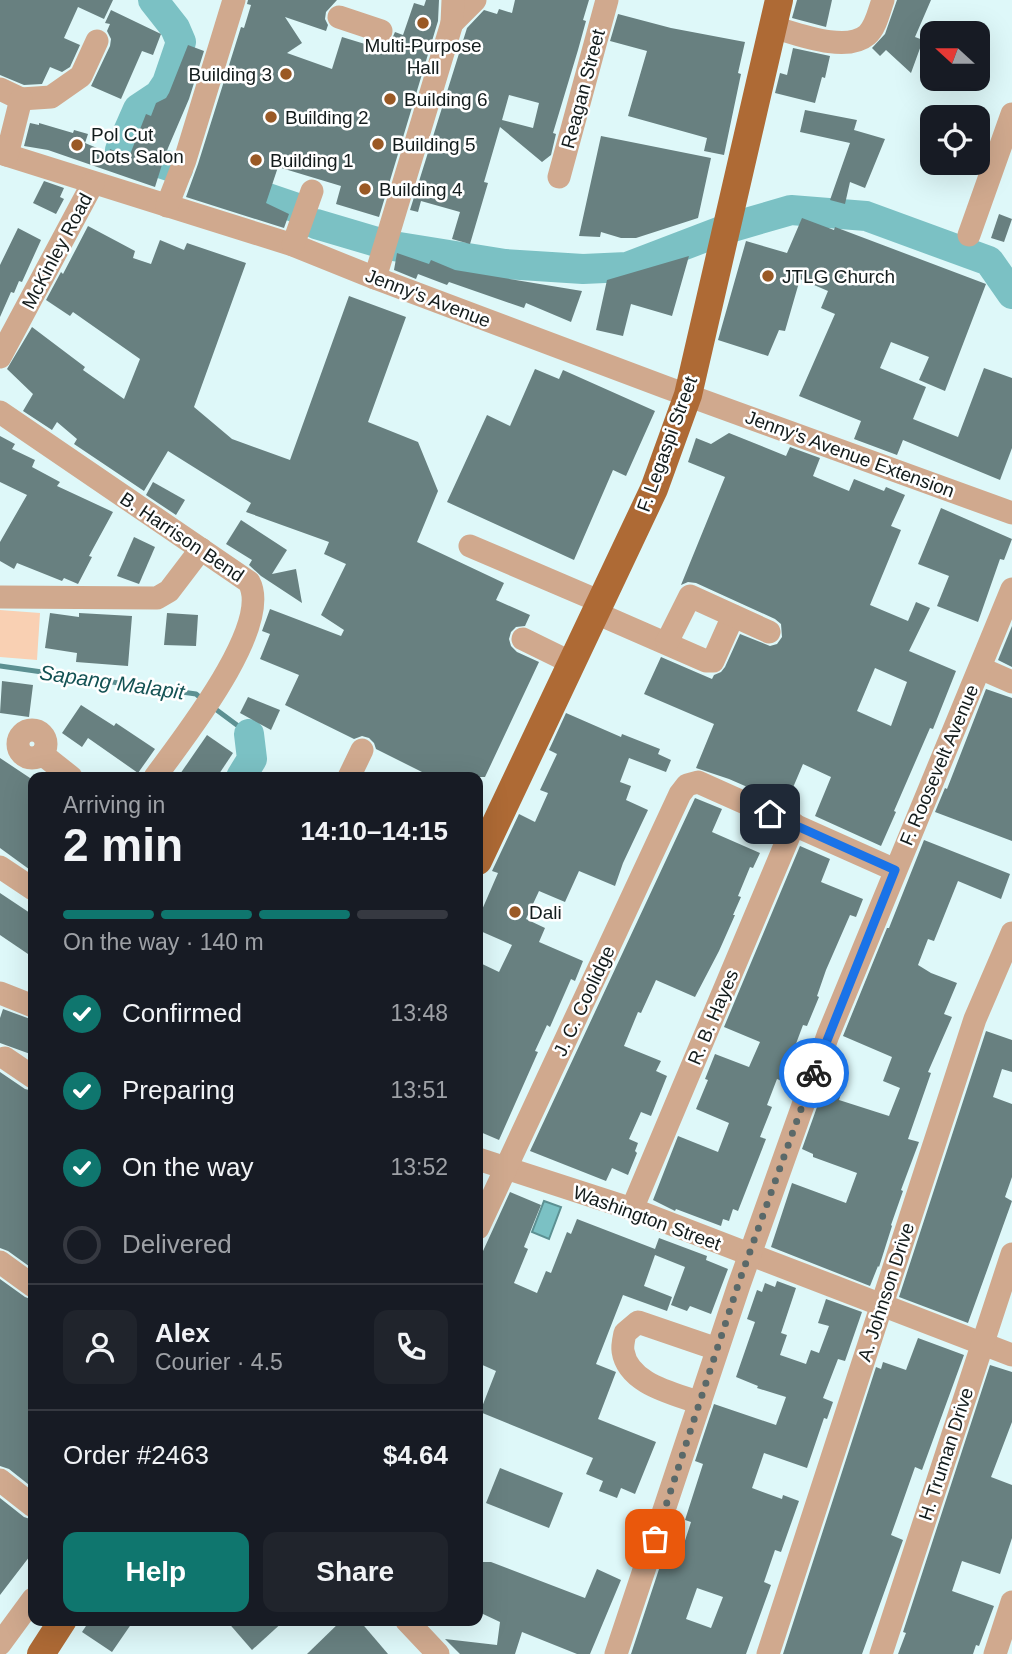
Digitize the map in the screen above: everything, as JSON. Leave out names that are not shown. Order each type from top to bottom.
[{"type":"main road","name":"F. Legaspi Street","points":[[483,850],[654,489],[688,395],[779,0]]},
{"type":"main road","points":[[41,1654],[59,1626]]},
{"type":"street","points":[[167,206],[185,160],[233,0]]},
{"type":"street","points":[[375,278],[452,23],[453,0]]},
{"type":"street","points":[[452,23],[475,0]]},
{"type":"street","name":"Reagan Street","points":[[559,177],[607,0]]},
{"type":"street","points":[[773,27],[848,44],[867,35],[876,21],[883,0]]},
{"type":"street","points":[[339,17],[381,31]]},
{"type":"street","points":[[0,89],[21,99],[51,97],[81,76],[97,40]]},
{"type":"street","points":[[3,154],[21,99]]},
{"type":"street","points":[[969,235],[1004,158],[1012,114]]},
{"type":"street","name":"Jenny's Avenue","points":[[3,154],[293,245],[688,395]]},
{"type":"street","name":"McKinley Road","points":[[0,357],[93,183]]},
{"type":"street","points":[[293,245],[312,191]]},
{"type":"street","name":"Jenny's Avenue Extension","points":[[688,395],[1012,513]]},
{"type":"street","name":"B. Harrison Bend","points":[[0,412],[249,582],[253,590],[254,603],[246,632],[215,693],[159,772]]},
{"type":"street","points":[[470,546],[706,661],[713,661],[733,616]]},
{"type":"street","points":[[0,597],[157,598],[169,591],[201,549]]},
{"type":"street","name":"F. Roosevelt Avenue","points":[[616,1654],[749,1255],[828,1035],[1012,589]]},
{"type":"street","points":[[667,642],[690,596],[769,632]]},
{"type":"street","points":[[523,639],[572,663]]},
{"type":"street","points":[[979,668],[1012,682]]},
{"type":"street","points":[[351,772],[362,750]]},
{"type":"street","points":[[42,754],[65,772]]},
{"type":"street","name":"J. C. Coolidge","points":[[483,1217],[680,794],[687,785],[698,782],[794,824]]},
{"type":"street","points":[[794,824],[895,870]]},
{"type":"street","name":"R. B. Hayes","points":[[632,1209],[794,824]]},
{"type":"street","points":[[0,867],[28,886]]},
{"type":"street","name":"A. Johnson Drive","points":[[768,1654],[975,1019],[1012,933]]},
{"type":"street","points":[[0,993],[28,1004]]},
{"type":"street","points":[[5,1058],[28,1074]]},
{"type":"street","name":"Washington Street","points":[[483,1161],[632,1209],[1012,1355]]},
{"type":"street","name":"H. Truman Drive","points":[[881,1654],[1012,1254]]},
{"type":"street","points":[[0,1262],[28,1282]]},
{"type":"street","points":[[700,1403],[655,1387],[633,1372],[622,1350],[625,1334],[638,1322],[717,1349]]},
{"type":"street","points":[[0,1480],[28,1502]]},
{"type":"street","points":[[995,1654],[1012,1602]]},
{"type":"street","points":[[0,1644],[28,1606]]},
{"type":"street","points":[[411,1626],[438,1654]]},
{"type":"shaded area","points":[[0,610],[40,613],[37,660],[0,657]]},
{"type":"water","points":[[544,1201],[561,1207],[549,1239],[532,1232]]},
{"type":"building","points":[[0,0],[113,0],[104,19],[78,7],[64,38],[80,45],[70,67],[62,72],[50,67],[42,84],[24,85],[0,75]]},
{"type":"building","points":[[248,0],[337,0],[326,12],[326,31],[285,17],[302,43],[287,53],[332,69],[342,37],[378,48],[379,45],[391,41],[395,32],[403,35],[414,3],[424,6],[426,0],[439,0],[438,21],[379,217],[336,204],[341,186],[278,167],[266,203],[289,214],[284,228],[186,197],[241,27],[244,28],[251,5],[247,4]]},
{"type":"building","points":[[515,0],[589,0],[583,20],[586,21],[553,133],[556,134],[551,155],[542,162],[500,127],[484,182],[488,183],[470,244],[452,239],[460,212],[421,201],[418,212],[410,210],[467,28],[484,10],[497,14],[499,9],[512,13]],"holes":[[[509,95],[539,103],[533,128],[502,120]]]},
{"type":"building","points":[[797,0],[832,0],[826,27],[792,18]]},
{"type":"building","points":[[897,0],[931,0],[915,37],[920,39],[920,48],[911,73],[886,50],[880,56],[872,48],[885,34]]},
{"type":"building","points":[[111,10],[161,34],[153,55],[142,51],[121,99],[91,86],[110,46],[111,39],[107,31],[110,24],[105,23]]},
{"type":"building","points":[[618,14],[671,28],[745,42],[724,155],[704,151],[707,138],[628,116],[647,51],[610,41]]},
{"type":"building","points":[[188,45],[204,51],[189,99],[165,155],[155,187],[48,150],[24,146],[30,123],[39,123],[73,133],[74,130],[88,134],[85,143],[109,153],[110,149],[129,157],[146,114],[151,116],[156,103],[166,98],[169,93]]},
{"type":"building","points":[[793,48],[830,56],[815,103],[775,93],[780,73],[787,75]]},
{"type":"building","points":[[805,110],[857,120],[854,130],[885,139],[865,188],[850,182],[845,204],[830,200],[850,143],[800,132]]},
{"type":"building","points":[[601,136],[711,158],[698,218],[636,238],[621,238],[601,232],[600,237],[579,236]]},
{"type":"building","points":[[44,181],[64,188],[60,197],[64,199],[56,214],[33,203]]},
{"type":"building","points":[[999,214],[1012,219],[1004,242],[991,238]]},
{"type":"building","points":[[802,218],[834,230],[835,227],[986,284],[945,391],[919,380],[929,357],[891,342],[880,368],[926,387],[913,419],[958,437],[984,368],[1012,378],[1012,448],[1000,480],[903,440],[897,455],[854,439],[861,421],[799,396],[835,314],[821,308],[828,291],[800,279],[785,331],[779,330],[768,356],[718,340],[746,241],[787,253]]},
{"type":"building","points":[[88,226],[135,251],[133,258],[151,264],[160,240],[184,250],[187,243],[246,263],[194,407],[232,439],[290,460],[349,296],[406,317],[368,422],[418,442],[438,491],[417,542],[504,583],[496,600],[530,615],[525,626],[516,627],[511,632],[511,646],[517,652],[539,662],[485,777],[483,772],[422,772],[376,749],[369,738],[362,736],[354,739],[285,705],[299,675],[260,659],[270,634],[262,631],[270,609],[341,636],[344,630],[321,615],[346,564],[324,554],[329,542],[246,512],[251,503],[168,451],[144,491],[74,444],[77,439],[57,422],[52,430],[23,411],[33,394],[7,369],[32,327],[85,367],[83,370],[124,399],[140,359],[73,312],[70,316],[46,300],[61,272],[63,274]]},
{"type":"building","points":[[18,228],[41,240],[22,282],[19,281],[14,293],[11,292],[0,317],[0,265]]},
{"type":"building","points":[[397,253],[429,264],[431,260],[455,270],[582,291],[571,322],[526,303],[524,308],[418,274],[416,279],[394,270]]},
{"type":"building","points":[[689,256],[672,316],[631,304],[623,336],[596,330],[607,280]]},
{"type":"building","points":[[535,369],[559,379],[563,370],[655,411],[626,476],[613,470],[574,560],[447,502],[487,415],[510,426]]},
{"type":"building","points":[[729,433],[786,456],[790,447],[820,458],[813,476],[849,491],[854,479],[884,491],[886,487],[905,495],[891,526],[901,530],[870,605],[908,621],[916,602],[930,608],[909,651],[956,671],[881,846],[815,816],[831,777],[803,764],[786,804],[696,768],[714,724],[644,694],[661,657],[712,679],[725,667],[740,634],[770,646],[777,644],[782,637],[781,624],[775,619],[696,583],[681,585],[725,477],[688,462],[696,438],[711,444]],"holes":[[[875,668],[907,682],[891,726],[857,711]]]},
{"type":"building","points":[[0,436],[15,444],[12,449],[35,460],[32,467],[60,482],[57,486],[113,512],[89,556],[92,557],[78,584],[64,578],[62,581],[17,563],[14,569],[0,561],[0,542],[27,495],[0,482]]},
{"type":"building","points":[[153,482],[185,500],[176,515],[146,495]]},
{"type":"building","points":[[941,508],[1012,539],[1004,560],[1000,559],[978,622],[937,606],[949,576],[918,564]]},
{"type":"building","points":[[241,520],[287,550],[272,574],[296,569],[302,603],[261,576],[249,565],[252,560],[226,544]]},
{"type":"building","points":[[134,537],[155,547],[139,584],[117,576]]},
{"type":"building","points":[[50,613],[79,617],[79,613],[132,616],[128,666],[76,662],[77,653],[45,648]]},
{"type":"building","points":[[167,613],[198,615],[196,646],[164,645]]},
{"type":"building","points":[[1012,626],[1012,667],[998,660]]},
{"type":"building","points":[[2,681],[33,685],[29,717],[0,713]]},
{"type":"building","points":[[986,689],[1012,698],[1012,841],[935,812],[945,788],[947,789]]},
{"type":"building","points":[[248,697],[280,710],[271,730],[240,713]]},
{"type":"building","points":[[81,705],[114,726],[116,723],[155,749],[137,772],[88,738],[82,747],[62,733]]},
{"type":"building","points":[[566,713],[621,737],[622,734],[660,749],[658,754],[671,760],[666,772],[629,758],[620,782],[631,786],[626,800],[648,810],[615,886],[579,871],[565,902],[539,891],[526,919],[545,928],[539,942],[583,961],[575,981],[571,979],[550,1027],[547,1025],[499,1140],[483,1133],[483,964],[499,972],[512,945],[483,932],[483,908],[498,873],[492,871],[519,814],[535,822],[548,793],[540,790],[557,754],[549,750]]},
{"type":"building","points":[[207,735],[233,753],[220,772],[181,772]]},
{"type":"building","points":[[0,758],[28,777],[28,868],[0,848]]},
{"type":"building","points":[[695,798],[722,809],[712,832],[760,853],[753,868],[750,867],[738,896],[741,897],[735,915],[695,997],[656,980],[641,1013],[638,1012],[624,1046],[661,1061],[656,1071],[667,1076],[651,1116],[641,1112],[629,1139],[638,1143],[628,1175],[612,1168],[606,1181],[530,1151]]},
{"type":"building","points":[[924,840],[1010,874],[1001,899],[958,881],[934,941],[928,939],[918,965],[957,983],[944,1014],[952,1017],[928,1072],[931,1073],[908,1139],[919,1142],[901,1190],[903,1191],[879,1267],[870,1286],[771,1247],[792,1183],[846,1203],[857,1173],[813,1157],[813,1154],[802,1149],[827,1079],[844,1085],[839,1100],[889,1116],[900,1088],[883,1081],[892,1057],[843,1036]]},
{"type":"building","points":[[800,846],[830,859],[821,882],[863,899],[856,917],[850,915],[826,970],[817,996],[819,997],[807,1026],[803,1025],[782,1081],[777,1079],[767,1105],[772,1107],[760,1137],[766,1139],[738,1211],[733,1209],[729,1221],[723,1219],[721,1226],[676,1209],[675,1211],[653,1200],[678,1136],[718,1152],[729,1123],[696,1109],[715,1054],[749,1067],[760,1042],[724,1027]]},
{"type":"building","points":[[0,893],[28,912],[28,954],[0,935]]},
{"type":"building","points":[[3,1009],[28,1018],[28,1053],[0,1043],[0,1018]]},
{"type":"building","points":[[986,1031],[1012,1040],[1012,1072],[1002,1069],[993,1097],[1012,1104],[1012,1177],[1005,1197],[1012,1201],[968,1323],[899,1297]]},
{"type":"building","points":[[0,1072],[28,1090],[28,1265],[0,1248]]},
{"type":"building","points":[[510,1192],[541,1205],[524,1247],[528,1249],[514,1283],[537,1293],[546,1271],[551,1273],[567,1232],[571,1234],[577,1219],[655,1249],[659,1238],[707,1256],[706,1260],[728,1269],[711,1314],[690,1306],[687,1311],[671,1305],[685,1267],[655,1255],[644,1286],[672,1297],[667,1311],[623,1295],[596,1364],[616,1372],[598,1419],[656,1442],[635,1494],[621,1488],[617,1498],[599,1491],[603,1481],[586,1474],[593,1458],[483,1413],[483,1404],[496,1371],[483,1365],[483,1251]]},
{"type":"building","points":[[0,1279],[28,1298],[28,1484],[9,1469],[0,1466]]},
{"type":"building","points":[[777,1281],[796,1288],[781,1333],[787,1335],[780,1355],[806,1364],[811,1350],[819,1353],[829,1326],[818,1323],[826,1299],[862,1312],[845,1361],[838,1359],[823,1398],[833,1402],[827,1419],[824,1418],[807,1468],[764,1453],[752,1488],[782,1499],[783,1495],[799,1501],[781,1552],[775,1550],[764,1582],[771,1585],[746,1654],[631,1654],[663,1557],[668,1558],[671,1550],[681,1553],[691,1522],[685,1520],[703,1464],[695,1461],[714,1404],[776,1425],[786,1397],[757,1388],[758,1386],[736,1377],[755,1322],[747,1319],[757,1290],[762,1292],[765,1283],[775,1287]],"holes":[[[697,1588],[723,1597],[711,1628],[686,1619]]]},
{"type":"building","points":[[918,1338],[964,1355],[922,1470],[915,1467],[891,1535],[903,1540],[862,1654],[783,1654],[876,1367],[881,1369],[883,1362],[906,1370]]},
{"type":"building","points":[[990,1365],[1012,1372],[1012,1422],[991,1477],[1012,1485],[1012,1538],[1000,1574],[962,1561],[952,1591],[994,1606],[979,1646],[976,1645],[973,1654],[898,1654],[906,1633],[903,1632]]},
{"type":"building","points":[[500,1468],[563,1493],[549,1528],[486,1503]]},
{"type":"building","points":[[0,1498],[28,1518],[28,1559],[0,1595]]},
{"type":"building","points":[[483,1562],[491,1562],[585,1598],[597,1569],[621,1580],[590,1654],[577,1654],[522,1632],[515,1654],[460,1654],[445,1639],[497,1645],[500,1622],[483,1614]]},
{"type":"building","points":[[86,1626],[130,1626],[112,1652],[82,1632]]},
{"type":"building","points":[[231,1626],[278,1626],[252,1650]]},
{"type":"building","points":[[336,1626],[364,1626],[388,1654],[307,1654]]},
{"type":"waterway","points":[[153,0],[175,28],[181,42],[167,83],[159,95],[138,109],[120,150],[178,169]]},
{"type":"waterway","points":[[229,185],[297,208]]},
{"type":"waterway","points":[[393,246],[505,264],[583,269],[627,267],[729,228],[791,210],[866,216],[989,261],[1012,294]]},
{"type":"waterway","points":[[316,224],[380,243]]},
{"type":"waterway","name":"Sapang Malapit","points":[[0,666],[196,694],[203,700]]},
{"type":"waterway","name":"Sapang Malapit","points":[[214,708],[249,734]]},
{"type":"waterway","name":"Sapang Malapit","points":[[244,772],[252,759],[249,734]]},
{"type":"way so far","points":[[655,1539],[738,1285],[814,1073]]},
{"type":"place","name":"Multi-Purpose Hall","points":[[423,23]]},
{"type":"place","name":"Building 3","points":[[286,74]]},
{"type":"place","name":"Building 6","points":[[390,99]]},
{"type":"place","name":"Building 2","points":[[271,117]]},
{"type":"place","name":"Building 5","points":[[378,144]]},
{"type":"place","name":"Pol Cut Dots Salon","points":[[77,145]]},
{"type":"place","name":"Building 1","points":[[256,160]]},
{"type":"place","name":"Building 4","points":[[365,189]]},
{"type":"place","name":"JTLG Church","points":[[768,276]]},
{"type":"place","name":"Dali","points":[[515,912]]},
{"type":"route","points":[[770,814],[895,870],[814,1073]]}]
